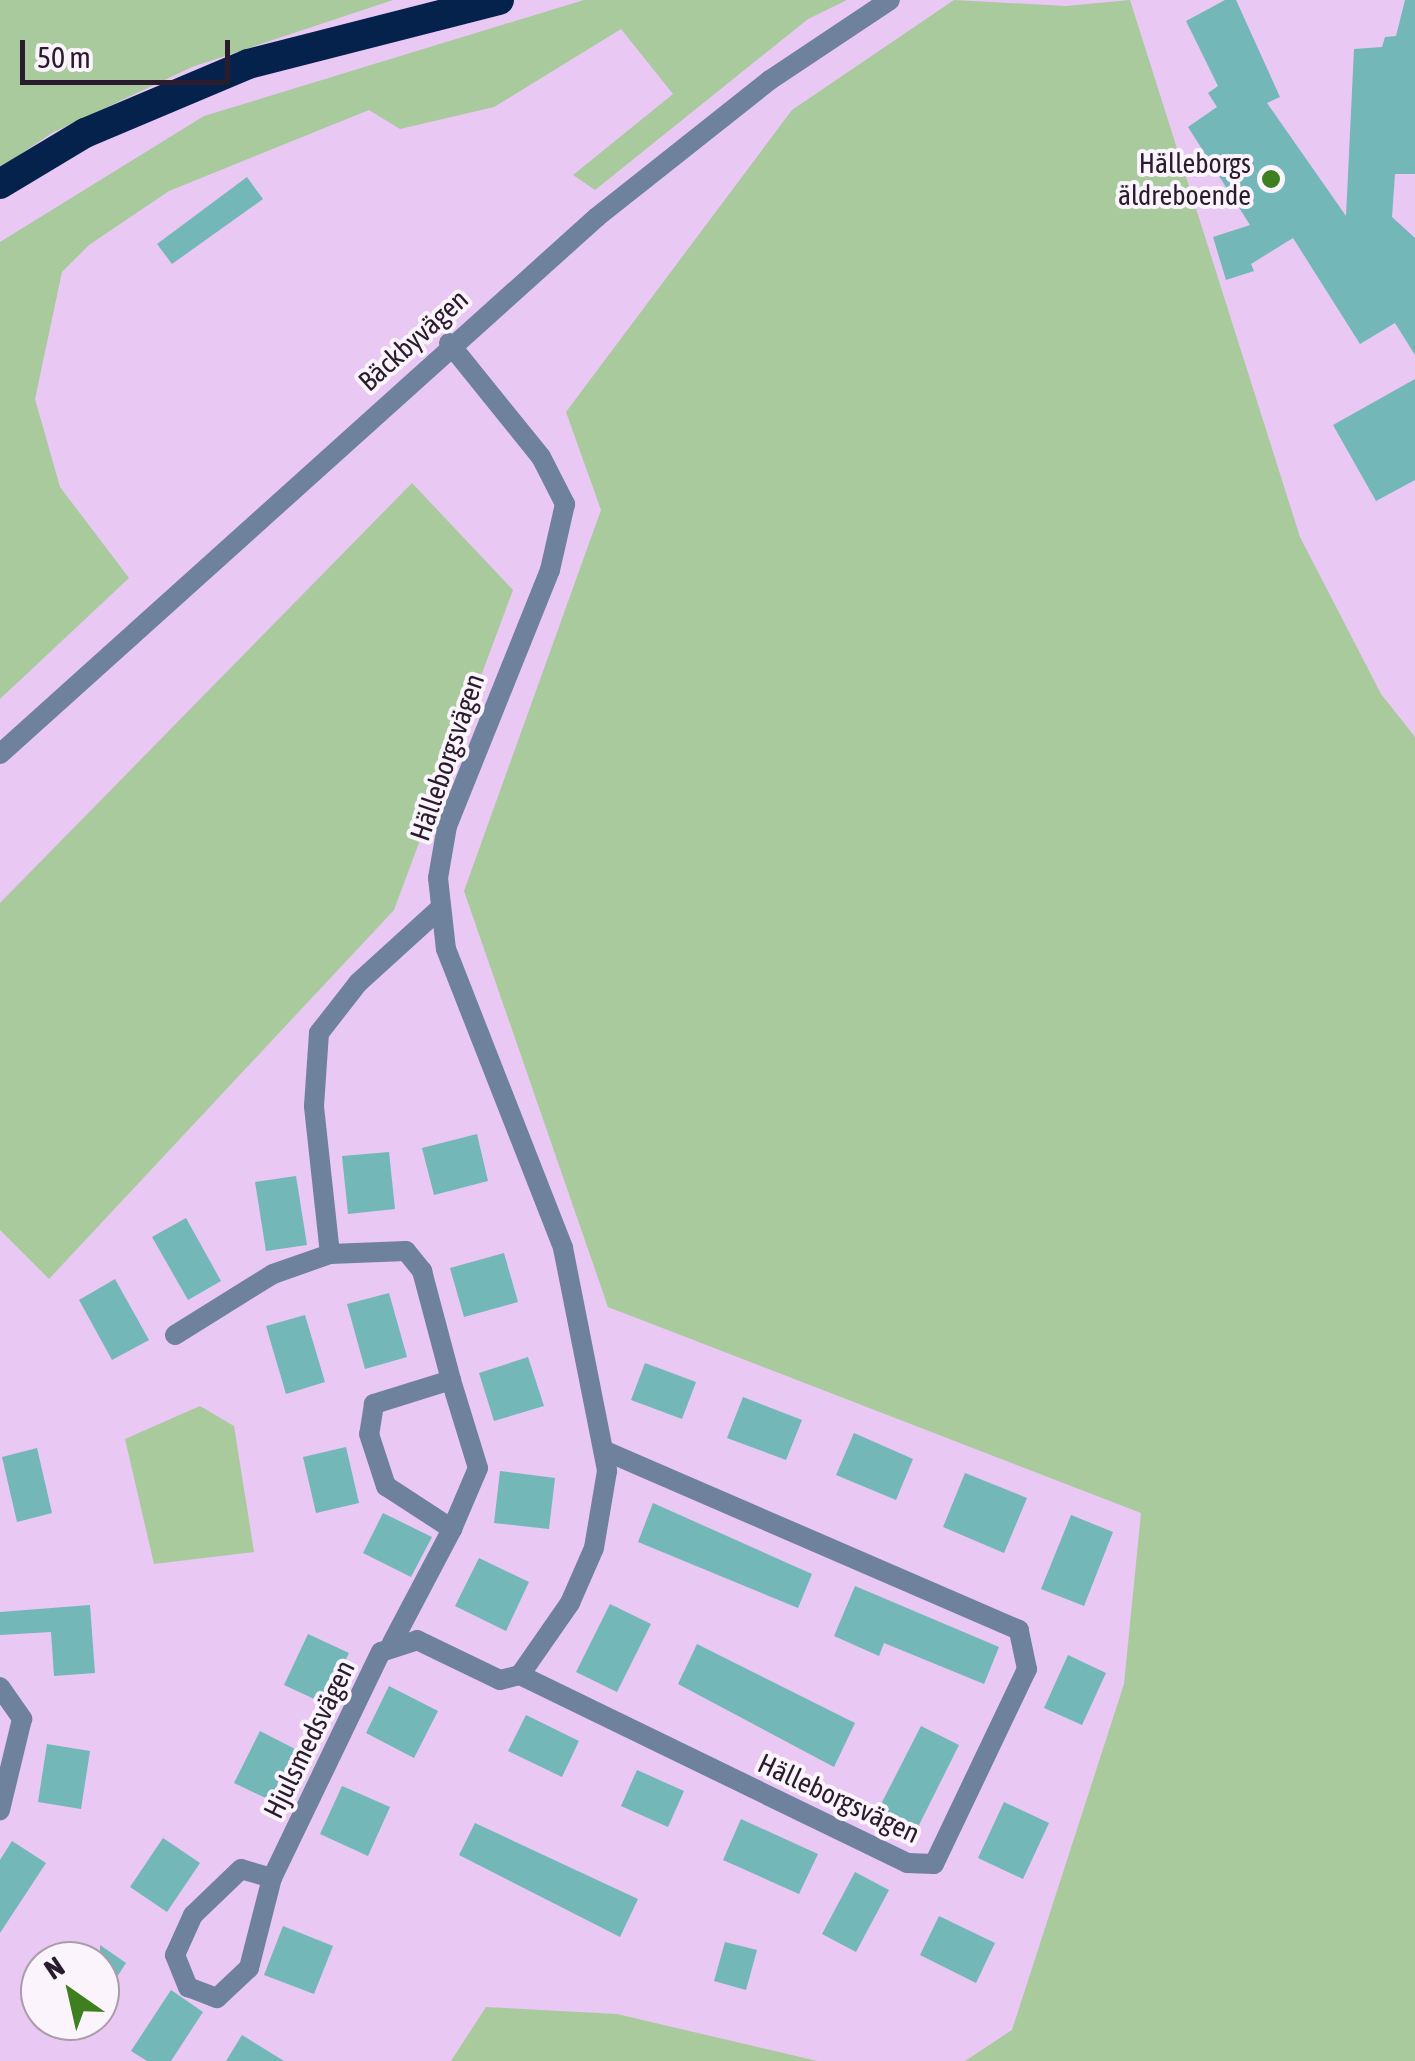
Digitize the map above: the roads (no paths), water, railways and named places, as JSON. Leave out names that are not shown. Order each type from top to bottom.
[{"type":"highway","points":[[0,184],[85,133],[248,64],[499,0]]},
{"type":"street","name":"Bäckbyvägen","points":[[0,754],[450,343],[688,142],[890,0]]},
{"type":"street","name":"Hälleborgsvägen","points":[[450,343],[542,457],[565,504],[565,523],[447,826],[437,911],[564,1248],[604,1451],[594,1548],[570,1604],[520,1675],[925,1866],[942,1855],[1027,1670],[1026,1646],[1006,1618],[604,1451]]},
{"type":"street","points":[[330,1254],[314,1106],[319,1033],[358,983],[437,911]]},
{"type":"street","points":[[175,1335],[255,1282],[330,1254],[406,1251],[422,1271],[478,1468],[452,1529],[392,1643]]},
{"type":"street","points":[[451,1380],[388,1396],[368,1418],[386,1486],[452,1529]]},
{"type":"street","name":"Hjulsmedsvägen","points":[[272,1878],[241,1869],[193,1915],[174,1955],[188,1987],[217,1998],[249,1968],[272,1878],[392,1643],[418,1640],[500,1680],[520,1675]]},
{"type":"street","points":[[0,1687],[22,1719],[0,1810]]},
{"type":"place","name":"Hälleborgs äldreboende","points":[[1271,179]]}]
